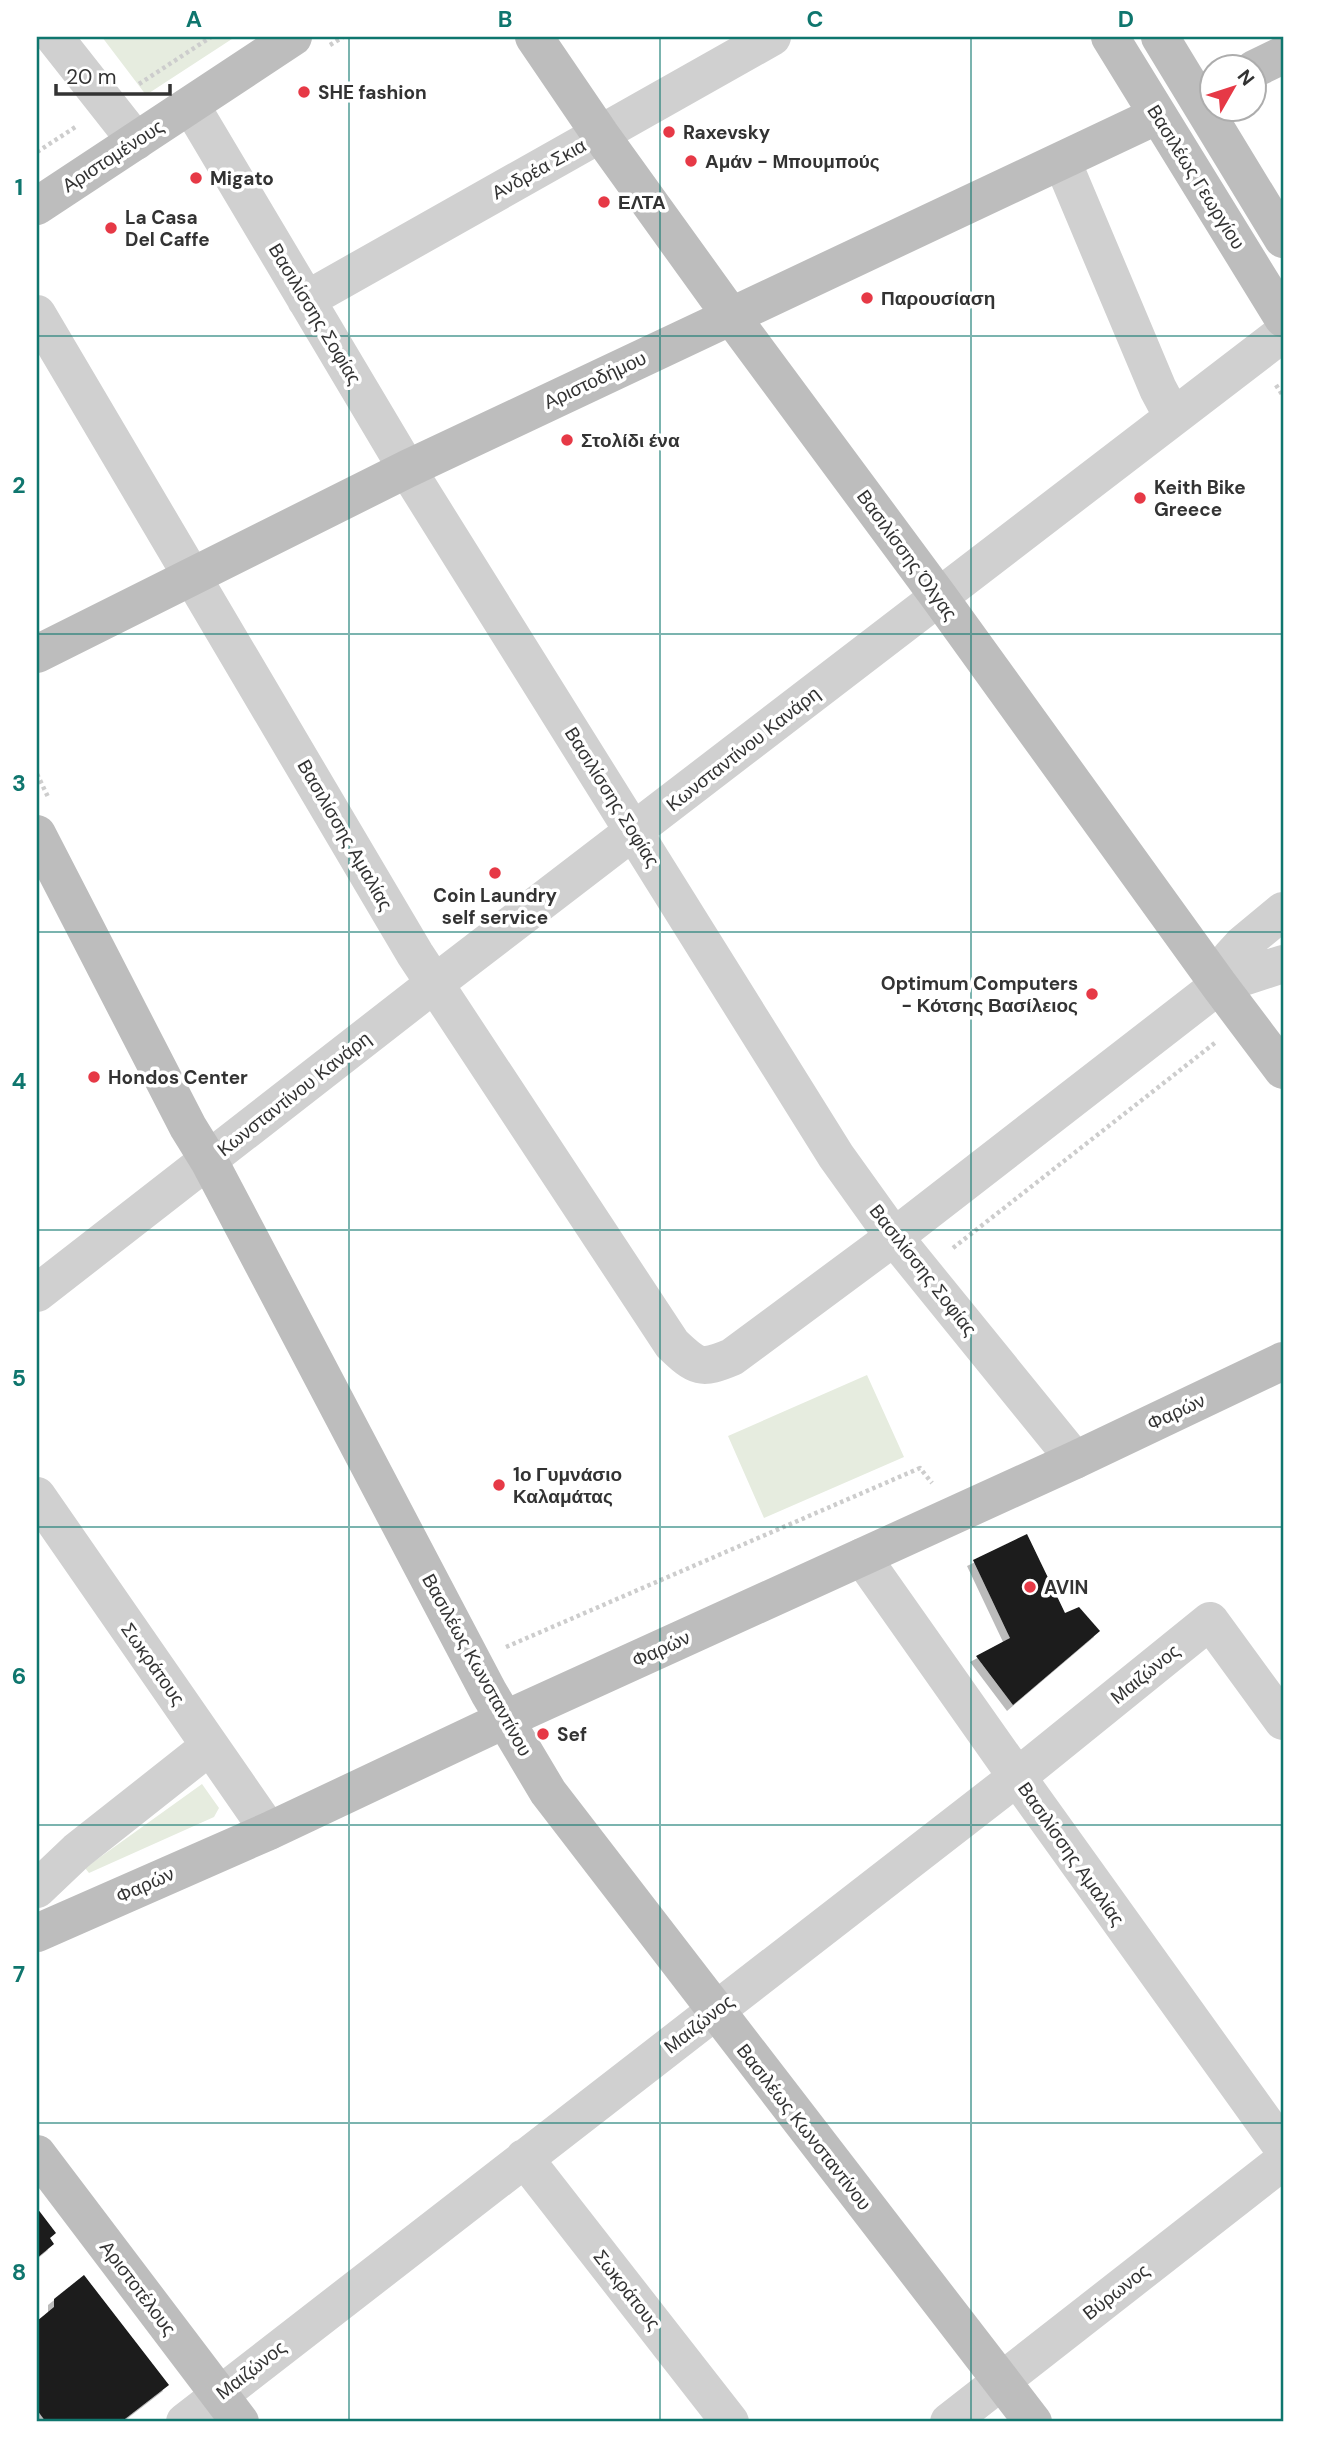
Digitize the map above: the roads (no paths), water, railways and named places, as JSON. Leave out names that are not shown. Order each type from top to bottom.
[{"type":"street","points":[[54,37],[136,141]]},
{"type":"street","name":"Αριστομένους","points":[[37,206],[293,37]]},
{"type":"street","name":"Βασιλίσσης Όλγας","points":[[534,37],[600,134],[1283,1070]]},
{"type":"street","name":"Ανδρέα Σκια","points":[[306,300],[772,37]]},
{"type":"street","name":"Βασιλέως Γεωργίου","points":[[1110,37],[1283,318]]},
{"type":"street","points":[[1160,37],[1198,86]]},
{"type":"street","name":"Βασιλίσσης Σοφίας","points":[[191,106],[407,469],[836,1156],[894,1237],[1075,1460]]},
{"type":"street","name":"Αριστοδήμου","points":[[37,654],[407,469],[1158,115]]},
{"type":"street","points":[[1219,122],[1283,239]]},
{"type":"street","points":[[1062,161],[1158,389],[1173,417]]},
{"type":"street","name":"Βασιλίσσης Αμαλίας","points":[[37,314],[434,984],[672,1344],[691,1362],[710,1366],[732,1357],[894,1237]]},
{"type":"street","name":"Κωνσταντίνου Κανάρη","points":[[37,1293],[434,984],[1283,333]]},
{"type":"street","name":"Βασιλέως Κωνσταντίνου","points":[[37,834],[182,1115],[209,1161],[504,1720],[548,1792],[1033,2422]]},
{"type":"street","points":[[1219,985],[1231,957],[1283,911]]},
{"type":"street","points":[[894,1237],[1219,985],[1283,964]]},
{"type":"street","name":"Φαρών","points":[[37,1933],[269,1830],[1283,1362]]},
{"type":"street","name":"Σωκράτους","points":[[37,1496],[269,1830]]},
{"type":"street","name":"Βασιλίσσης Αμαλίας","points":[[862,1557],[1283,2148]]},
{"type":"street","name":"Μαιζώνος","points":[[185,2422],[229,2409],[524,2158],[1017,1777],[1210,1621],[1283,1721]]},
{"type":"street","points":[[37,1889],[77,1851],[210,1746]]},
{"type":"street","name":"Αριστοτέλους","points":[[37,2154],[229,2409]]},
{"type":"street","name":"Σωκράτους","points":[[524,2158],[730,2422]]},
{"type":"street","name":"Βύρωνος","points":[[949,2422],[1283,2161]]},
{"type":"place","name":"SHE fashion","points":[[304,92]]},
{"type":"place","name":"Raxevsky","points":[[669,132]]},
{"type":"place","name":"Αμάν - Μπουμπούς","points":[[691,161]]},
{"type":"place","name":"Migato","points":[[196,178]]},
{"type":"place","name":"ΕΛΤΑ","points":[[604,202]]},
{"type":"place","name":"La Casa Del Caffe","points":[[111,228]]},
{"type":"place","name":"Παρουσίαση","points":[[867,298]]},
{"type":"place","name":"Στολίδι ένα","points":[[567,440]]},
{"type":"place","name":"Keith Bike Greece","points":[[1140,498]]},
{"type":"place","name":"Coin Laundry self service","points":[[495,873]]},
{"type":"place","name":"Optimum Computers - Κότσης Βασίλειος","points":[[1092,994]]},
{"type":"place","name":"Hondos Center","points":[[94,1077]]},
{"type":"place","name":"1ο Γυμνάσιο Καλαμάτας","points":[[499,1485]]},
{"type":"place","name":"AVIN","points":[[1030,1587]]},
{"type":"place","name":"Sef","points":[[543,1734]]}]
